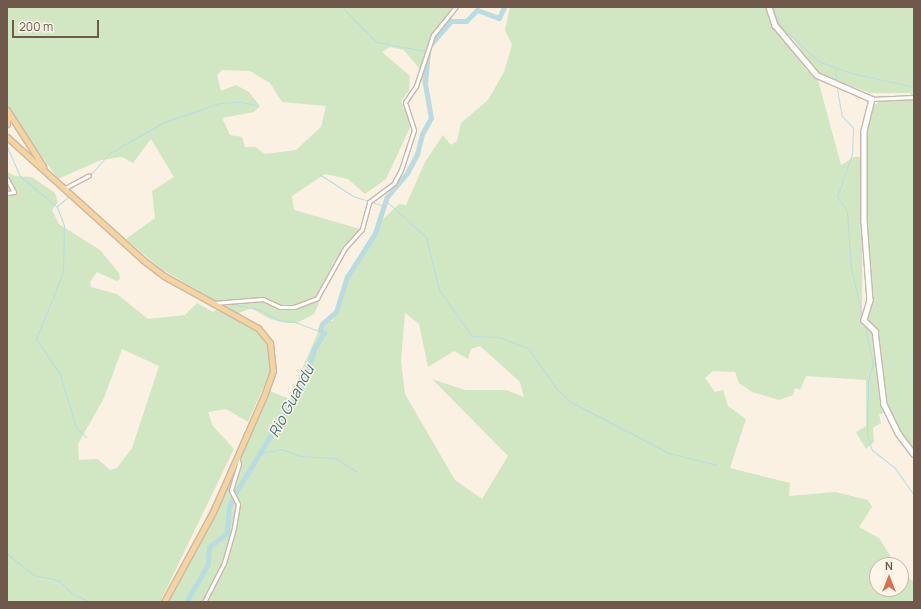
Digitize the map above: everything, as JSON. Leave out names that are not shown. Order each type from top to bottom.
[{"type":"main road","points":[[7,111],[7,124]]},
{"type":"main road","points":[[7,111],[33,154],[56,181]]},
{"type":"main road","points":[[7,137],[159,272],[258,328],[270,343],[274,356],[273,370],[263,398],[213,512],[164,602]]},
{"type":"street","points":[[214,303],[263,299],[289,308],[317,298],[345,248],[362,229],[369,202],[394,183],[401,170],[414,130],[405,102],[416,86],[433,35],[456,7]]},
{"type":"street","points":[[769,7],[776,25],[817,75],[872,99],[914,97]]},
{"type":"street","points":[[872,99],[864,130],[864,221],[870,300],[864,320],[875,331],[884,404],[898,433],[914,454]]},
{"type":"street","points":[[65,188],[90,175]]},
{"type":"street","points":[[7,179],[14,192],[7,193]]},
{"type":"street","points":[[204,602],[227,554],[238,509],[233,497],[239,464],[237,456]]},
{"type":"green space","points":[[7,7],[451,7],[452,19],[433,42],[425,92],[418,67],[404,50],[390,47],[382,52],[410,76],[409,91],[401,101],[412,123],[386,179],[365,194],[348,179],[325,174],[292,196],[294,210],[360,229],[334,262],[317,295],[319,303],[314,314],[297,323],[286,323],[270,319],[251,308],[237,314],[160,268],[126,239],[155,218],[152,191],[174,177],[151,139],[133,163],[122,157],[101,160],[58,179],[7,107]],"holes":[[[222,70],[250,71],[270,83],[282,102],[326,106],[321,127],[296,150],[265,154],[255,147],[245,147],[242,137],[230,135],[222,118],[254,112],[260,106],[249,92],[236,85],[221,91],[217,75]]]},
{"type":"green space","points":[[510,7],[766,7],[779,35],[792,46],[806,70],[817,76],[841,165],[854,157],[863,157],[862,312],[874,337],[885,413],[879,414],[881,423],[873,428],[874,442],[866,449],[856,432],[866,426],[866,380],[806,376],[800,390],[795,388],[793,395],[779,400],[752,392],[739,383],[735,372],[713,371],[705,378],[715,392],[723,390],[728,406],[746,419],[730,468],[790,483],[789,496],[835,492],[868,500],[872,507],[859,527],[879,538],[891,557],[869,557],[869,597],[909,597],[909,578],[914,582],[914,602],[165,602],[268,390],[289,399],[323,321],[333,321],[340,295],[380,222],[399,204],[406,205],[425,162],[443,135],[451,145],[457,141],[461,123],[488,100],[504,72],[512,45],[505,30]],"holes":[[[405,313],[419,324],[428,367],[454,351],[468,359],[471,349],[480,346],[520,382],[524,397],[506,390],[465,390],[432,379],[508,456],[482,499],[455,480],[405,394],[401,361]]]},
{"type":"green space","points":[[768,7],[914,7],[914,450],[896,428],[884,401],[880,359],[868,317],[865,135],[870,108],[879,102],[909,98],[911,93],[870,93],[816,73],[794,40],[779,29]]},
{"type":"green space","points":[[7,172],[15,176],[32,177],[55,193],[58,202],[52,210],[59,224],[100,250],[119,273],[120,279],[117,281],[97,272],[90,282],[91,287],[117,294],[148,319],[185,315],[197,303],[213,312],[219,308],[259,332],[269,347],[271,370],[248,422],[226,409],[208,412],[213,426],[234,449],[160,602],[7,602]],"holes":[[[122,349],[159,366],[132,448],[117,468],[110,470],[98,459],[79,460],[78,444],[104,398]]]},
{"type":"waterway","points":[[342,7],[376,42],[425,51]]},
{"type":"waterway","name":"Rio Guandu","points":[[431,44],[451,21],[466,21],[477,10],[499,18],[504,7]]},
{"type":"waterway","points":[[772,7],[781,26],[818,61],[851,73],[914,87]]},
{"type":"waterway","name":"Rio Guandu","points":[[186,602],[208,564],[209,547],[227,533],[229,507],[233,497],[305,379],[314,349],[324,333],[320,330],[322,324],[336,312],[347,277],[375,233],[387,197],[407,173],[417,154],[422,134],[431,118],[425,84],[428,52]]},
{"type":"waterway","points":[[835,68],[836,80]]},
{"type":"waterway","points":[[837,89],[842,116],[853,128],[852,154],[837,197],[847,211],[851,268],[873,363],[868,381],[867,435],[872,450],[895,468],[914,495]]},
{"type":"waterway","points":[[89,176],[110,153],[162,123],[219,103],[241,102],[257,105]]},
{"type":"waterway","points":[[7,147],[20,176],[57,207],[64,225],[63,272],[36,339],[60,374],[76,427],[86,437]]},
{"type":"waterway","points":[[319,174],[353,196],[383,206]]},
{"type":"waterway","points":[[72,188],[74,184]]},
{"type":"waterway","points":[[57,206],[68,197]]},
{"type":"waterway","points":[[386,201],[426,237],[439,290],[472,336],[499,337],[528,348],[556,388],[571,402],[669,453],[717,465]]},
{"type":"waterway","points":[[205,295],[218,301]]},
{"type":"waterway","points":[[226,303],[258,309],[279,320],[295,322],[324,333]]},
{"type":"waterway","points":[[261,453],[282,449],[299,456],[335,458],[356,471]]},
{"type":"waterway","points":[[7,554],[34,575],[58,580],[71,593],[90,602]]}]
